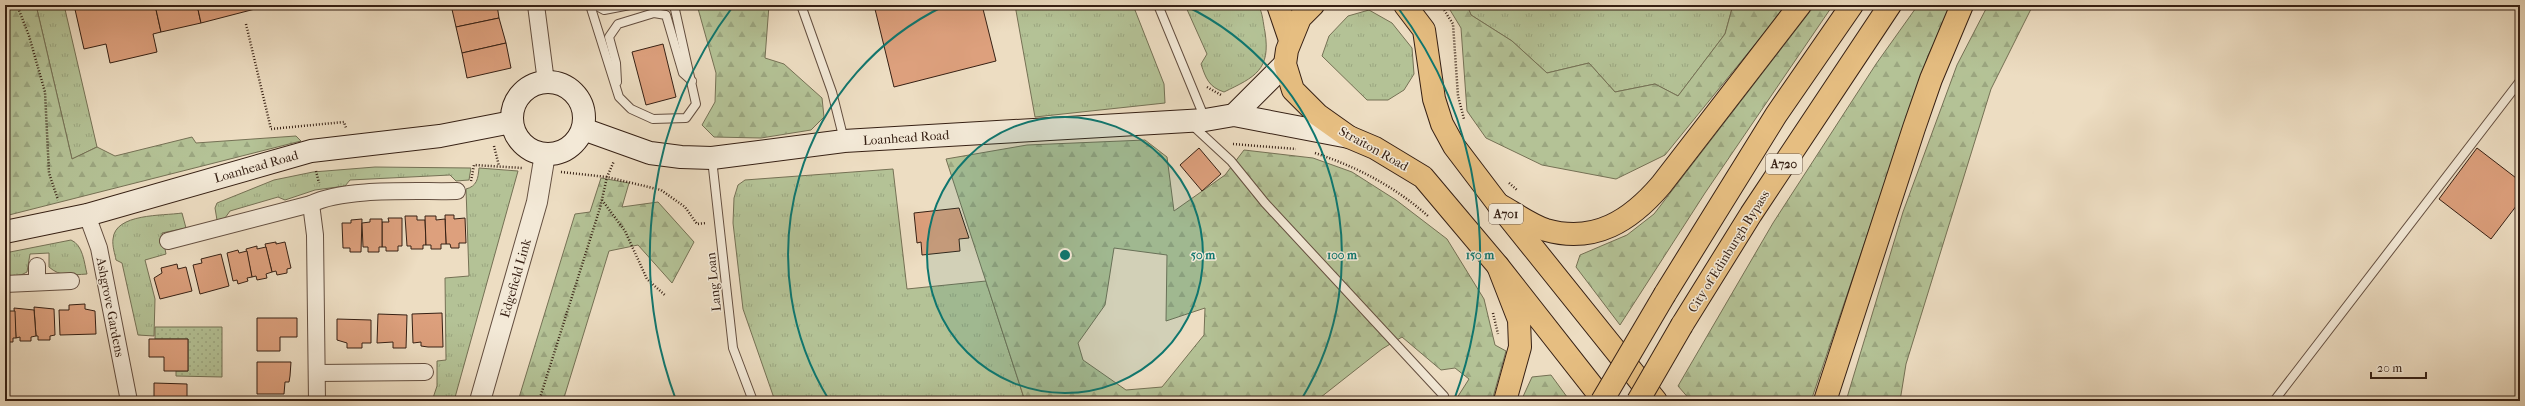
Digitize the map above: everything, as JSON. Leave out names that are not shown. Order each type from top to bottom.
[{"type":"main road","points":[[1278,5],[1290,40]]},
{"type":"main road","name":"Straiton Road","points":[[1313,5],[1300,18],[1290,40],[1285,64],[1293,90],[1318,115],[1349,136],[1376,148],[1423,177],[1498,266],[1603,401]]},
{"type":"main road","name":"A701","points":[[1405,5],[1424,30],[1434,99],[1442,124],[1454,146],[1498,204],[1656,401]]},
{"type":"main road","points":[[1498,204],[1546,230],[1565,233],[1589,232],[1608,228],[1630,217],[1644,205],[1661,185],[1800,5]]},
{"type":"main road","name":"A720","points":[[1603,401],[1665,294],[1776,115],[1852,5]]},
{"type":"main road","name":"City of Edinburgh Bypass","points":[[1638,401],[1682,325],[1751,214],[1890,5]]},
{"type":"main road","points":[[1825,401],[1914,128],[1934,72],[1962,5]]},
{"type":"main road","points":[[1234,115],[1285,64]]},
{"type":"main road","points":[[546,82],[557,83],[568,88],[577,96],[583,112],[583,129],[577,140],[568,148],[557,153],[544,162],[533,151],[522,144],[515,134],[512,122],[512,112],[520,94],[527,88],[546,82]]},
{"type":"main road","name":"Loanhead Road","points":[[583,129],[650,153],[681,157],[712,158],[844,141],[1196,120],[1234,115],[1349,136]]},
{"type":"main road","name":"Loanhead Road","points":[[5,232],[87,216],[311,151],[440,136],[512,122]]},
{"type":"main road","points":[[1498,266],[1519,320],[1520,347],[1505,401]]},
{"type":"street","points":[[536,5],[546,82]]},
{"type":"street","name":"Edgefield Link","points":[[480,401],[537,202],[544,162]]},
{"type":"street","points":[[168,241],[311,204],[323,198],[346,194],[457,191]]},
{"type":"street","points":[[311,204],[315,235],[317,401]]},
{"type":"street","name":"Ashgrove Gardens","points":[[87,216],[99,248],[129,401]]},
{"type":"street","points":[[37,266],[37,282]]},
{"type":"street","points":[[5,284],[71,281]]},
{"type":"street","points":[[317,373],[425,372]]},
{"type":"lane","points":[[590,5],[619,97],[631,109],[652,119],[686,118],[696,104],[674,5]]},
{"type":"lane","points":[[595,5],[604,10],[630,5]]},
{"type":"lane","points":[[800,5],[832,92],[844,141]]},
{"type":"lane","points":[[1158,5],[1196,120],[1215,145],[1444,396],[1440,401]]},
{"type":"lane","points":[[617,91],[616,63],[609,37],[618,24],[654,13],[666,15],[683,73],[692,81]]},
{"type":"lane","points":[[2274,401],[2520,80]]},
{"type":"lane","name":"Lang Loan","points":[[712,158],[733,348],[753,401]]},
{"type":"path","points":[[16,5],[29,36],[45,92],[49,173],[64,220]]},
{"type":"path","points":[[246,24],[271,129],[344,122],[346,130],[354,128]]},
{"type":"path","points":[[539,401],[602,200],[607,177],[622,142]]},
{"type":"path","points":[[1215,145],[1301,150]]},
{"type":"path","points":[[1308,150],[1361,170],[1409,200],[1432,220]]},
{"type":"path","points":[[544,162],[661,190],[685,207],[697,224],[719,223]]},
{"type":"path","points":[[457,191],[473,179],[474,165],[522,168]]},
{"type":"path","points":[[602,200],[625,231],[646,279],[666,296]]},
{"type":"path","points":[[1492,306],[1500,342],[1520,347]]},
{"type":"green space","points":[[5,5],[36,5],[72,159],[97,147],[115,156],[192,137],[196,143],[296,136],[301,141],[5,216]]},
{"type":"green space","points":[[36,5],[64,5],[97,147],[72,159]]},
{"type":"green space","points":[[697,5],[769,5],[765,58],[784,64],[822,98],[824,117],[811,130],[761,138],[714,137],[702,125],[715,102],[716,73]]},
{"type":"green space","points":[[1015,5],[1133,5],[1164,84],[1165,103],[1035,117]]},
{"type":"green space","points":[[1185,5],[1258,5],[1263,18],[1266,45],[1263,64],[1258,71],[1244,82],[1224,92],[1211,85],[1201,64],[1207,54]]},
{"type":"green space","points":[[1447,5],[1467,5],[1471,15],[1512,41],[1547,73],[1589,63],[1615,92],[1655,84],[1678,96],[1725,34],[1733,5],[1787,5],[1665,155],[1616,179],[1542,165],[1486,138],[1467,111],[1461,28]]},
{"type":"green space","points":[[1467,5],[1733,5],[1725,34],[1678,96],[1655,84],[1615,92],[1589,63],[1547,73],[1512,41],[1471,15]]},
{"type":"green space","points":[[1815,5],[1833,5],[1705,193],[1620,325],[1576,267],[1580,255],[1627,235],[1654,214]]},
{"type":"green space","points":[[1918,5],[1953,5],[1928,56],[1811,401],[1691,401],[1678,386],[1773,223],[1876,64]]},
{"type":"green space","points":[[1988,5],[2033,5],[1991,89],[1906,364],[1900,401],[1846,401],[1903,212],[1957,65]]},
{"type":"green space","points":[[1369,10],[1392,23],[1412,48],[1414,74],[1404,90],[1388,100],[1367,100],[1322,56],[1329,36],[1348,16]]},
{"type":"green space","points":[[1145,140],[1167,157],[1174,211],[1225,175],[1244,150],[1313,158],[1352,172],[1396,200],[1447,239],[1484,299],[1495,345],[1506,351],[1492,401],[1455,401],[1469,379],[1455,368],[1441,370],[1402,337],[1382,349],[1316,401],[1025,401],[946,159],[1027,145]],"holes":[[[1114,248],[1167,255],[1166,321],[1205,308],[1204,335],[1162,387],[1126,390],[1083,360],[1078,343],[1105,305]]]},
{"type":"green space","points":[[375,167],[471,168],[469,180],[456,181],[450,175],[350,180],[345,186],[315,190],[285,200],[278,197],[230,211],[225,218],[217,220],[215,208],[217,203],[274,180],[313,172]]},
{"type":"green space","points":[[479,168],[518,171],[454,401],[432,401],[437,386],[437,361],[446,360],[445,278],[469,276],[466,189],[475,184]]},
{"type":"green space","points":[[893,169],[907,289],[986,281],[1025,401],[775,401],[743,309],[733,223],[734,198],[738,185],[745,180]]},
{"type":"green space","points":[[601,178],[629,183],[622,207],[658,202],[694,242],[672,283],[638,245],[609,251],[563,401],[518,401],[575,214],[590,212]]},
{"type":"green space","points":[[182,213],[186,228],[162,233],[166,254],[145,260],[155,299],[154,336],[138,335],[122,263],[116,260],[113,239],[116,231],[122,224],[131,220],[141,217]]},
{"type":"green space","points":[[71,240],[75,242],[81,250],[87,274],[66,275],[53,270],[49,267],[49,253],[30,254],[27,272],[21,275],[5,277],[5,253]]},
{"type":"green space","points":[[155,327],[222,327],[222,377],[176,376],[176,371],[188,371],[188,339],[155,339]]},
{"type":"green space","points":[[1551,375],[1570,401],[1521,401],[1532,377]]},
{"type":"building","points":[[74,5],[155,5],[161,32],[153,34],[157,52],[110,63],[106,44],[84,49]]},
{"type":"building","points":[[155,5],[197,5],[201,23],[161,32]]},
{"type":"building","points":[[197,5],[254,5],[255,9],[201,23]]},
{"type":"building","points":[[254,5],[272,5],[255,9]]},
{"type":"building","points":[[451,5],[497,5],[499,18],[456,27]]},
{"type":"building","points":[[874,5],[982,5],[996,61],[894,87]]},
{"type":"building","points":[[499,18],[506,43],[462,53],[456,27]]},
{"type":"building","points":[[506,43],[511,68],[467,78],[462,53]]},
{"type":"building","points":[[663,44],[676,97],[646,105],[632,52]]},
{"type":"building","points":[[1199,148],[1221,174],[1202,191],[1180,165]]},
{"type":"building","points":[[2477,148],[2520,181],[2520,201],[2491,239],[2439,199]]},
{"type":"building","points":[[959,208],[969,238],[959,239],[960,251],[922,255],[921,242],[917,243],[914,213]]},
{"type":"building","points":[[445,215],[454,215],[454,219],[465,218],[466,243],[459,243],[459,248],[451,248],[450,244],[446,244]]},
{"type":"building","points":[[405,216],[417,216],[417,220],[425,220],[426,245],[423,245],[423,249],[411,249],[411,246],[407,246]]},
{"type":"building","points":[[425,216],[436,216],[436,220],[445,219],[446,244],[441,244],[441,249],[431,249],[431,245],[426,245]]},
{"type":"building","points":[[388,218],[402,218],[402,246],[398,246],[398,251],[386,251],[386,247],[382,247],[382,222],[389,222]]},
{"type":"building","points":[[362,219],[361,252],[350,252],[350,248],[343,248],[342,223],[351,223],[351,220]]},
{"type":"building","points":[[370,219],[382,219],[382,247],[379,247],[379,252],[368,252],[368,247],[363,247],[362,223],[370,222]]},
{"type":"building","points":[[276,242],[276,244],[285,242],[291,268],[287,269],[287,273],[277,275],[276,271],[272,272],[265,244]]},
{"type":"building","points":[[257,246],[257,249],[266,247],[272,272],[266,274],[267,278],[257,280],[256,276],[252,277],[246,249]]},
{"type":"building","points":[[238,250],[239,253],[247,251],[252,277],[247,278],[248,281],[238,284],[237,280],[233,281],[227,253]]},
{"type":"building","points":[[221,254],[229,286],[200,294],[193,265],[202,263],[201,259]]},
{"type":"building","points":[[177,264],[178,269],[186,267],[192,291],[160,299],[154,278],[162,273],[161,268]]},
{"type":"building","points":[[85,304],[85,309],[95,311],[96,334],[60,335],[59,310],[69,310],[69,305]]},
{"type":"building","points":[[34,307],[54,309],[55,335],[50,336],[50,340],[38,340],[38,336],[36,336]]},
{"type":"building","points":[[14,308],[34,310],[36,336],[31,337],[31,341],[20,341],[20,337],[16,338]]},
{"type":"building","points":[[5,309],[8,311],[15,311],[16,338],[13,338],[13,342],[5,342]]},
{"type":"building","points":[[442,313],[443,347],[421,346],[421,342],[413,343],[412,314]]},
{"type":"building","points":[[378,314],[407,315],[406,348],[393,348],[393,342],[377,343]]},
{"type":"building","points":[[257,318],[297,318],[297,337],[280,337],[280,351],[257,351]]},
{"type":"building","points":[[337,319],[371,320],[371,343],[362,343],[362,348],[347,348],[347,343],[337,340]]},
{"type":"building","points":[[149,339],[188,339],[188,371],[164,371],[164,357],[149,357]]},
{"type":"building","points":[[257,362],[291,362],[289,382],[285,382],[284,394],[257,394]]},
{"type":"building","points":[[154,383],[187,384],[187,401],[159,401],[160,397],[154,397]]},
{"type":"building","points":[[110,398],[110,401],[86,401]]},
{"type":"building","points":[[257,399],[290,400],[290,401],[257,401]]}]
